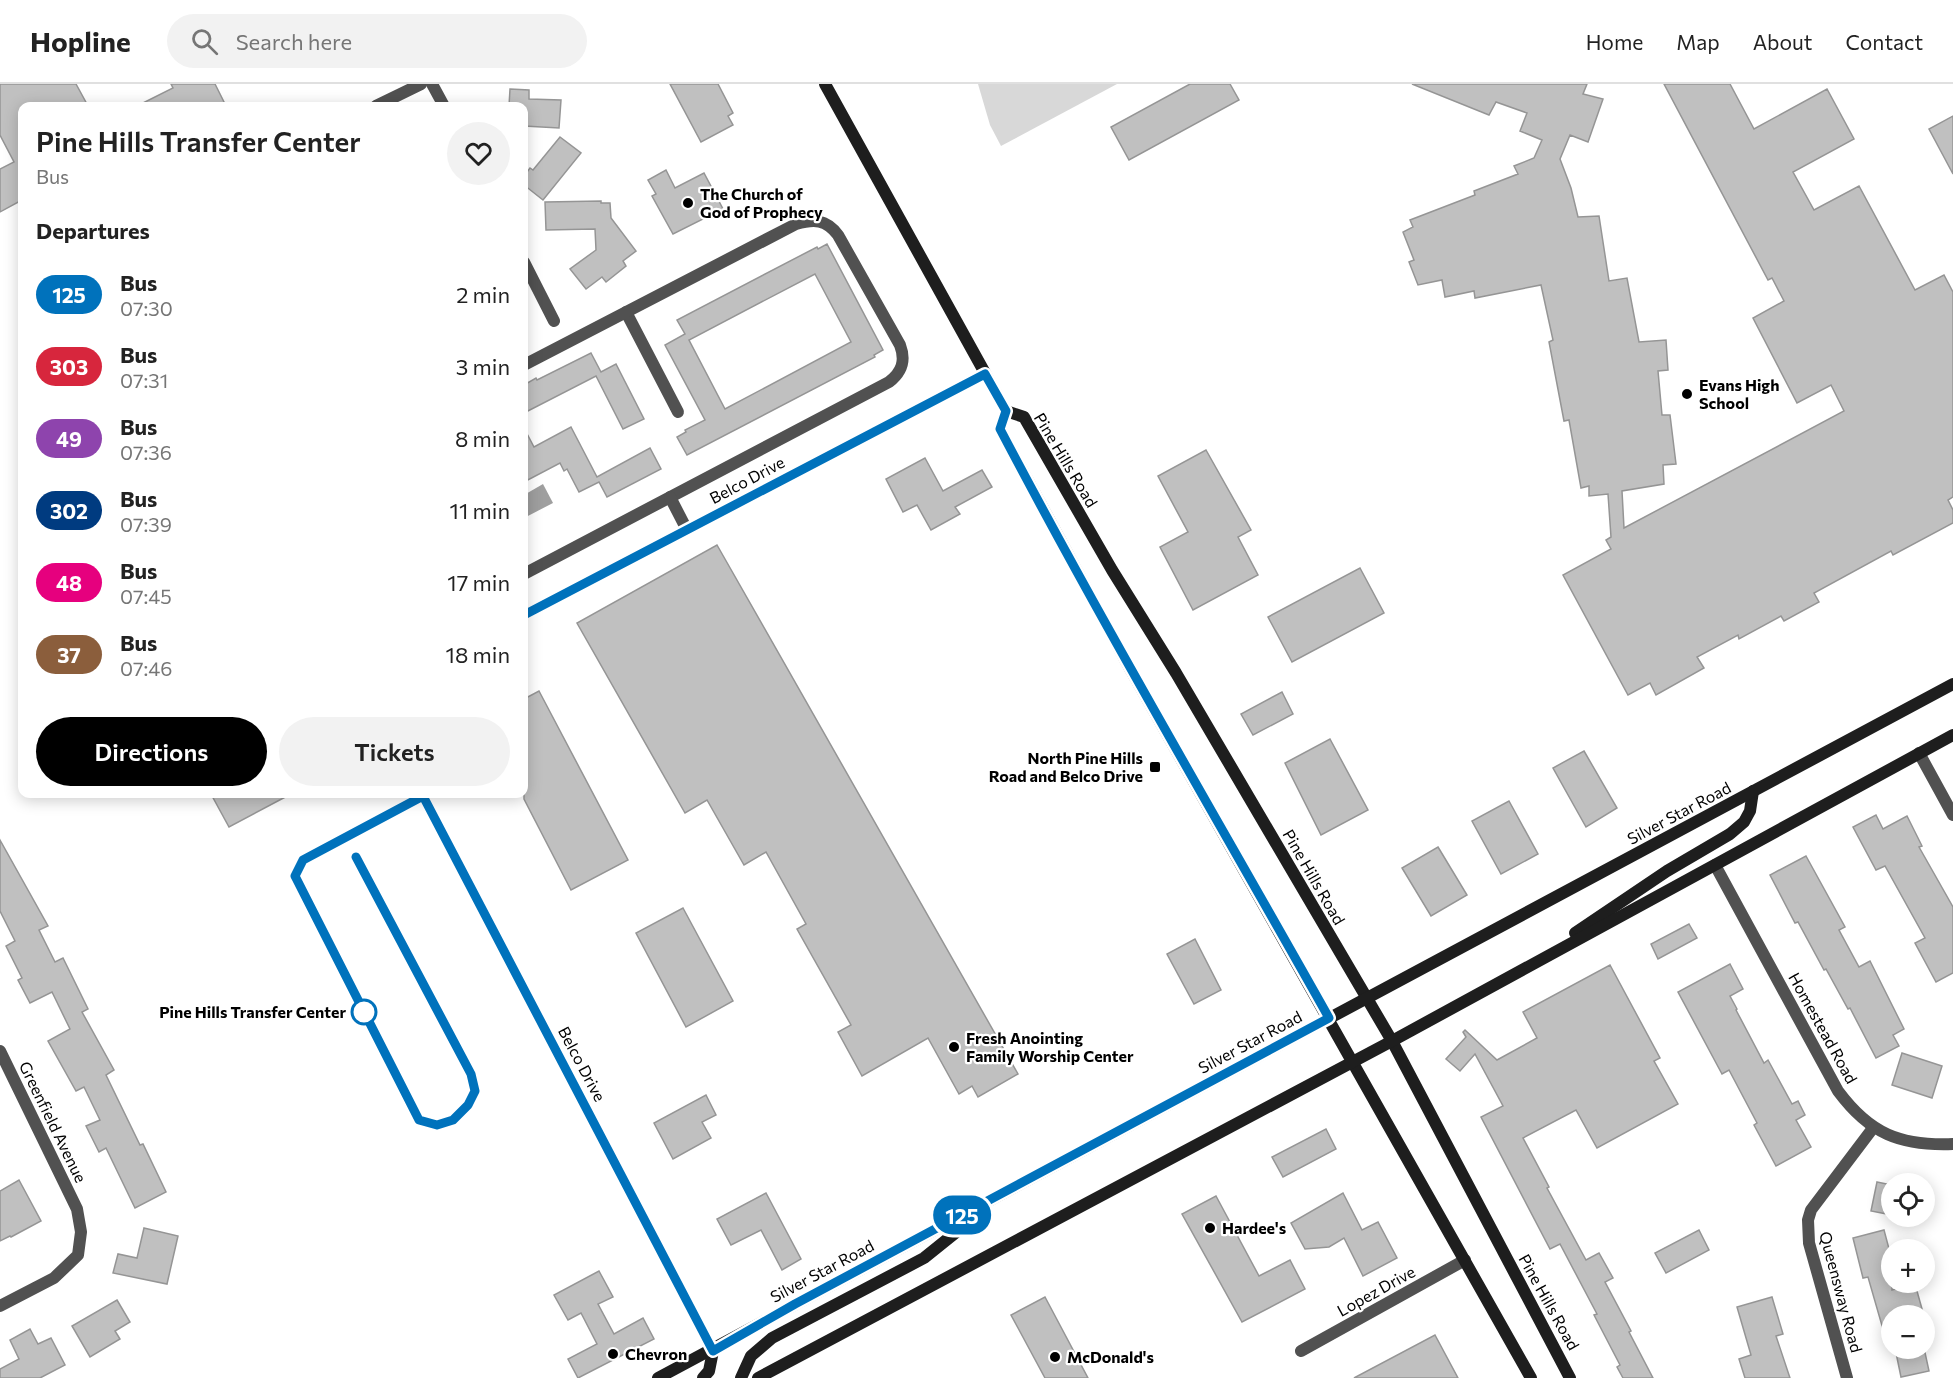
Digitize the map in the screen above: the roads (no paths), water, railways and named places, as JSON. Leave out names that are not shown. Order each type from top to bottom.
[{"type":"main road","name":"Pine Hills Road","points":[[825,84],[1006,411],[1024,417],[1074,506],[1176,673],[1392,1041],[1570,1378]]},
{"type":"main road","points":[[1006,411],[1000,429],[1023,472],[1128,665],[1532,1378]]},
{"type":"main road","name":"Silver Star Road","points":[[658,1378],[713,1351],[795,1304],[1953,684]]},
{"type":"main road","points":[[758,1378],[1392,1041],[1953,735]]},
{"type":"main road","points":[[1515,974],[1667,871],[1730,834],[1744,822],[1750,811],[1753,791]]},
{"type":"main road","points":[[741,1378],[751,1356],[772,1338],[924,1258],[1009,1190]]},
{"type":"main road","points":[[703,1378],[709,1371],[713,1351]]},
{"type":"street","points":[[384,102],[421,84]]},
{"type":"street","points":[[432,84],[442,102]]},
{"type":"street","points":[[528,363],[796,224],[814,220],[825,222],[838,235],[903,353],[901,370],[889,382],[528,572]]},
{"type":"street","points":[[528,270],[554,321]]},
{"type":"street","points":[[626,312],[678,412]]},
{"type":"street","name":"Belco Drive","points":[[528,613],[985,374]]},
{"type":"street","points":[[670,497],[687,530]]},
{"type":"street","points":[[1919,753],[1953,815]]},
{"type":"street","name":"Belco Drive","points":[[424,798],[713,1351]]},
{"type":"street","name":"Homestead Road","points":[[1715,865],[1838,1091],[1853,1111],[1873,1128],[1898,1138],[1934,1145],[1953,1144]]},
{"type":"street","name":"Greenfield Avenue","points":[[0,1051],[77,1209],[81,1232],[78,1255],[54,1278],[0,1306]]},
{"type":"street","name":"Queensway Road","points":[[1847,1378],[1809,1243],[1808,1220],[1817,1202],[1873,1128]]},
{"type":"street","name":"Lopez Drive","points":[[1302,1351],[1465,1260]]},
{"type":"place","name":"The Church of God of Prophecy","points":[[688,203]]},
{"type":"place","name":"Evans High School","points":[[1687,394]]},
{"type":"place","name":"North Pine Hills Road and Belco Drive","points":[[1155,767]]},
{"type":"place","name":"Pine Hills Transfer Center","points":[[364,1012]]},
{"type":"place","name":"Fresh Anointing Family Worship Center","points":[[954,1047]]},
{"type":"place","name":"Hardee's","points":[[1210,1228]]},
{"type":"place","name":"Chevron","points":[[613,1354]]},
{"type":"place","name":"McDonald's","points":[[1055,1357]]}]
